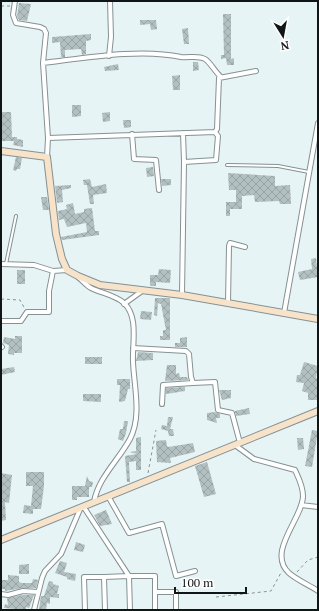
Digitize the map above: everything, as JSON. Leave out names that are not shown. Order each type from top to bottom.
[{"type":"main road","points":[[1,151],[47,157],[56,234],[62,259],[67,270],[78,276],[100,285],[182,295],[318,319]]},
{"type":"main road","points":[[1,540],[318,411]]},
{"type":"street","points":[[15,1],[13,15],[16,23],[40,27],[44,29],[46,33],[44,63],[48,138],[47,157]]},
{"type":"street","points":[[109,56],[111,37],[110,1]]},
{"type":"street","points":[[44,63],[64,59],[150,53],[199,57],[206,60],[216,73],[222,77]]},
{"type":"street","points":[[215,132],[217,128],[219,78],[256,70]]},
{"type":"street","points":[[284,313],[308,172],[318,123]]},
{"type":"street","points":[[48,138],[215,132]]},
{"type":"street","points":[[184,162],[216,160],[218,136],[215,132]]},
{"type":"street","points":[[182,295],[183,133]]},
{"type":"street","points":[[132,134],[134,159],[156,160],[159,190]]},
{"type":"street","points":[[228,303],[229,246],[230,244],[235,244],[245,247]]},
{"type":"street","points":[[1,264],[34,265],[53,271],[67,270]]},
{"type":"street","points":[[1,321],[21,321],[27,312],[49,312],[49,291],[53,271]]},
{"type":"street","points":[[78,276],[90,288],[124,304],[131,315],[134,331],[133,348],[136,402],[134,427],[130,439],[96,491],[94,502]]},
{"type":"street","points":[[124,304],[142,290]]},
{"type":"street","points":[[133,348],[186,351],[189,354],[193,383]]},
{"type":"street","points":[[162,404],[164,385],[215,382],[218,410],[232,413],[238,444],[254,459],[295,470],[302,484],[303,498],[299,513],[288,531],[283,552],[283,564],[294,576],[318,591]]},
{"type":"street","points":[[108,496],[129,533],[162,524],[176,576],[195,571]]},
{"type":"street","points":[[301,505],[318,507]]},
{"type":"street","points":[[82,507],[129,576],[130,610]]},
{"type":"street","points":[[34,610],[45,570],[60,554],[82,507]]},
{"type":"street","points":[[85,610],[84,577],[129,576],[155,576],[155,610]]},
{"type":"street","points":[[104,577],[104,610]]},
{"type":"street","points":[[1,594],[8,595],[23,590],[38,592]]},
{"type":"street","points":[[155,592],[176,592],[176,610]]},
{"type":"lane","points":[[227,165],[278,166],[308,172]]},
{"type":"lane","points":[[6,264],[16,216]]},
{"type":"path","points":[[1,6],[14,6]]},
{"type":"path","points":[[1,299],[20,300],[27,312]]},
{"type":"path","points":[[148,480],[156,430]]},
{"type":"path","points":[[294,576],[308,560],[318,557]]},
{"type":"path","points":[[216,597],[271,591],[279,574],[286,568]]},
{"type":"building","points":[[19,3],[31,4],[27,21],[19,20],[17,16]]},
{"type":"building","points":[[223,14],[231,14],[231,59],[234,58],[234,65],[227,65],[226,58],[221,59],[221,55],[224,55]]},
{"type":"building","points":[[140,20],[156,20],[157,29],[151,30],[150,24],[140,25]]},
{"type":"building","points":[[188,28],[189,44],[184,44],[182,29]]},
{"type":"building","points":[[91,34],[91,40],[86,41],[86,54],[82,55],[81,49],[65,50],[65,57],[61,57],[60,42],[52,43],[52,37]]},
{"type":"building","points":[[193,62],[198,62],[199,70],[193,71]]},
{"type":"building","points":[[118,64],[119,70],[105,71],[104,67]]},
{"type":"building","points":[[180,75],[180,90],[173,90],[172,76]]},
{"type":"building","points":[[72,105],[81,105],[81,116],[72,117]]},
{"type":"building","points":[[1,112],[11,112],[12,137],[17,137],[17,139],[23,140],[23,147],[13,145],[14,141],[1,141]]},
{"type":"building","points":[[110,112],[110,121],[103,122],[102,113]]},
{"type":"building","points":[[123,120],[131,120],[131,127],[124,128]]},
{"type":"building","points":[[16,157],[22,158],[20,169],[17,169],[16,171],[13,170]]},
{"type":"building","points":[[153,167],[154,176],[147,177],[146,168]]},
{"type":"building","points":[[228,173],[275,176],[275,186],[290,185],[291,204],[280,204],[279,201],[255,202],[254,195],[242,196],[242,209],[230,209],[230,216],[226,216],[226,202],[236,202],[236,190],[229,190]]},
{"type":"building","points":[[90,179],[92,187],[106,184],[107,193],[93,195],[94,204],[90,204],[87,185],[84,185],[83,180]]},
{"type":"building","points":[[161,179],[171,179],[171,185],[162,186]]},
{"type":"building","points":[[71,185],[71,188],[62,190],[63,202],[57,203],[55,186]]},
{"type":"building","points":[[41,197],[47,197],[49,210],[43,210]]},
{"type":"building","points":[[73,203],[75,214],[84,212],[84,209],[92,208],[95,231],[99,231],[99,235],[62,240],[61,237],[87,232],[86,223],[67,227],[64,219],[59,220],[58,211],[67,209],[66,205]]},
{"type":"building","points":[[316,258],[318,277],[300,280],[298,272],[312,269],[311,259]]},
{"type":"building","points":[[159,269],[171,270],[170,283],[156,282],[156,286],[150,286],[150,275],[158,275]]},
{"type":"building","points":[[17,270],[25,270],[25,284],[17,284]]},
{"type":"building","points":[[155,298],[170,298],[170,340],[160,340],[160,336],[163,336],[163,330],[166,330],[161,304],[158,303],[157,316],[154,315]]},
{"type":"building","points":[[141,311],[152,312],[151,320],[140,319]]},
{"type":"building","points":[[15,336],[22,336],[22,353],[14,353],[14,355],[8,354],[9,345],[3,343],[4,337],[15,339]]},
{"type":"building","points":[[187,337],[187,347],[175,347],[175,343],[180,343],[180,338]]},
{"type":"building","points":[[138,352],[153,353],[153,360],[136,361]]},
{"type":"building","points":[[85,357],[102,357],[102,364],[85,364]]},
{"type":"building","points":[[304,362],[318,366],[316,378],[318,378],[318,400],[308,400],[308,393],[302,391],[304,383],[296,382],[297,375],[300,375]]},
{"type":"building","points":[[167,365],[176,365],[176,374],[179,373],[180,377],[187,377],[188,380],[165,381]]},
{"type":"building","points":[[14,367],[15,372],[1,375],[1,369]]},
{"type":"building","points":[[117,379],[130,379],[130,389],[128,389],[125,401],[119,402],[120,385],[117,385]]},
{"type":"building","points":[[185,387],[185,391],[166,394],[166,388]]},
{"type":"building","points":[[219,390],[231,390],[231,398],[222,400]]},
{"type":"building","points":[[83,394],[101,394],[101,402],[83,401]]},
{"type":"building","points":[[249,408],[250,414],[236,416],[235,411]]},
{"type":"building","points":[[215,412],[220,414],[220,418],[216,418],[217,423],[207,420],[207,413]]},
{"type":"building","points":[[168,417],[173,417],[170,429],[173,429],[174,436],[169,436],[168,431],[161,429],[162,425],[167,426]]},
{"type":"building","points":[[124,421],[128,421],[123,441],[118,439],[120,429],[123,429]]},
{"type":"building","points":[[312,430],[318,431],[312,467],[305,466]]},
{"type":"building","points":[[141,437],[141,470],[136,470],[136,461],[129,462],[130,482],[127,482],[125,456],[137,454],[130,452],[136,451],[136,438]]},
{"type":"building","points":[[297,438],[303,438],[304,449],[298,450]]},
{"type":"building","points":[[166,440],[168,447],[193,443],[195,452],[170,458],[171,463],[157,462],[156,441]]},
{"type":"building","points":[[207,462],[216,494],[204,497],[195,466]]},
{"type":"building","points":[[26,472],[44,472],[41,509],[33,509],[33,514],[23,513],[24,505],[31,506],[33,486],[26,486]]},
{"type":"building","points":[[1,473],[12,475],[9,503],[5,502],[6,520],[1,521]]},
{"type":"building","points":[[87,476],[89,481],[93,482],[92,487],[89,487],[89,497],[77,497],[77,500],[72,500],[72,486],[85,486]]},
{"type":"building","points":[[106,510],[112,524],[100,526],[94,515]]},
{"type":"building","points":[[76,542],[85,545],[83,552],[74,550]]},
{"type":"building","points":[[60,561],[67,563],[64,572],[76,574],[75,581],[55,573]]},
{"type":"building","points":[[29,564],[29,574],[19,574],[19,565]]},
{"type":"building","points":[[8,575],[19,576],[19,582],[22,583],[32,583],[33,579],[38,580],[36,588],[23,588],[5,591],[5,589],[1,589],[1,580],[8,580]]},
{"type":"building","points":[[49,581],[59,586],[57,594],[59,594],[59,598],[50,597],[50,604],[47,603],[46,610],[39,610],[41,596],[44,596]]},
{"type":"building","points":[[23,595],[34,595],[29,608],[26,607],[26,610],[4,608],[5,604],[8,605],[7,598]]}]
